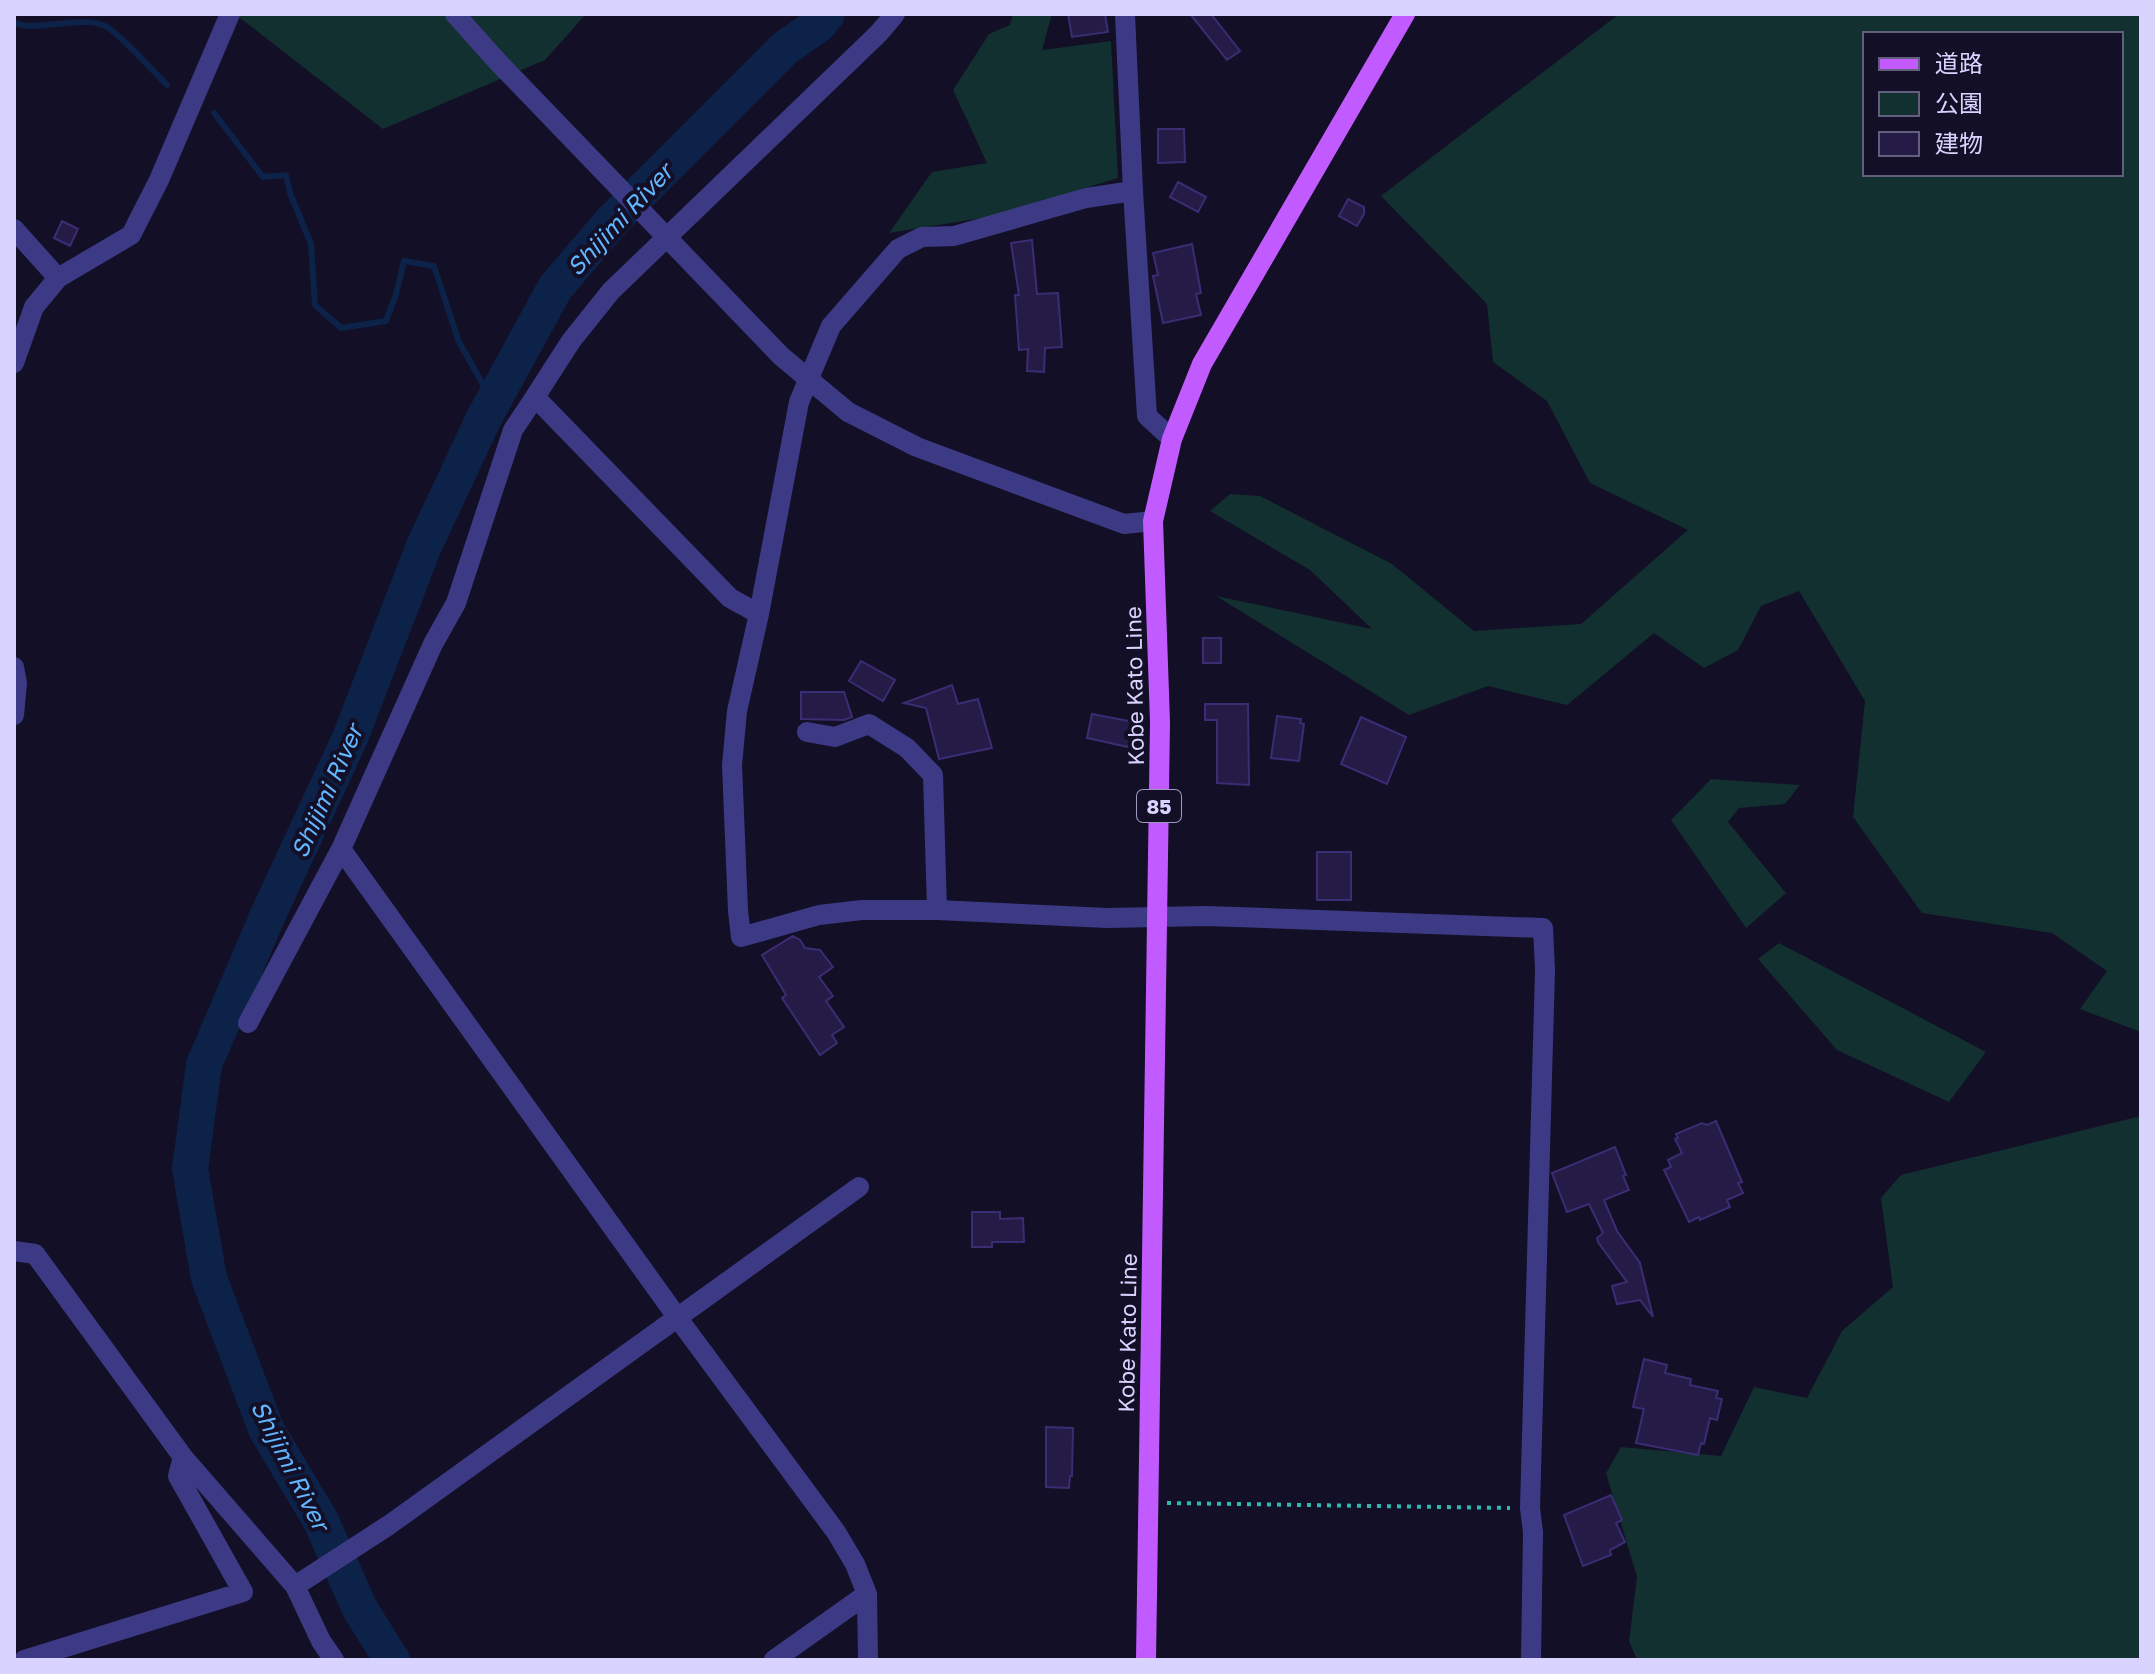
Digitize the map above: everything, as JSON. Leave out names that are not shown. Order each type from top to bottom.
[{"type":"main road","name":"Kobe Kato Line","points":[[1146,1660],[1160,722],[1153,521],[1172,439],[1202,364],[1405,14]]},
{"type":"street","points":[[14,363],[34,307],[58,278],[131,235],[159,180],[230,14]]},
{"type":"street","points":[[455,14],[781,356],[848,412],[917,447],[1124,524],[1153,521]]},
{"type":"street","points":[[248,1023],[341,849],[433,644],[456,603],[513,430],[571,341],[611,291],[879,33],[895,14]]},
{"type":"street","points":[[1125,14],[1147,416],[1172,439]]},
{"type":"street","points":[[1133,191],[1086,198],[954,236],[922,237],[898,249],[831,326],[799,402],[759,614],[737,711],[732,765],[741,937],[834,913],[862,910],[1158,919],[1207,916],[1543,928],[1545,970],[1530,1508],[1533,1532],[1531,1660]]},
{"type":"street","points":[[14,229],[58,278]]},
{"type":"street","points":[[535,397],[730,598],[759,614]]},
{"type":"street","points":[[14,667],[17,683],[14,715]]},
{"type":"street","points":[[807,732],[835,737],[869,724],[907,748],[933,775],[937,910]]},
{"type":"street","points":[[341,849],[677,1317],[836,1532],[855,1564],[867,1594],[868,1660]]},
{"type":"street","points":[[295,1586],[389,1525],[859,1187]]},
{"type":"street","points":[[14,1251],[35,1254],[183,1457],[295,1586],[321,1641],[334,1660]]},
{"type":"street","points":[[24,1660],[243,1592],[178,1476],[183,1457]]},
{"type":"street","points":[[774,1660],[867,1594]]},
{"type":"path","points":[[1149,1502],[1530,1508]]},
{"type":"green space","points":[[235,14],[586,14],[545,60],[383,129]]},
{"type":"green space","points":[[1013,14],[1052,14],[1042,50],[1111,41],[1118,178],[994,216],[889,233],[932,172],[987,163],[953,90],[989,34],[1010,25]]},
{"type":"green space","points":[[1619,14],[2141,14],[2141,1032],[2080,1009],[2107,971],[2052,933],[1922,913],[1853,817],[1865,701],[1799,591],[1761,606],[1738,650],[1704,668],[1654,633],[1567,705],[1488,686],[1409,715],[1216,596],[1372,629],[1310,570],[1210,511],[1230,494],[1260,496],[1392,564],[1474,631],[1581,624],[1688,530],[1590,483],[1547,401],[1493,362],[1487,304],[1381,196]]},
{"type":"green space","points":[[1711,779],[1800,785],[1785,804],[1739,808],[1728,822],[1786,893],[1746,928],[1671,820]]},
{"type":"green space","points":[[1779,943],[1986,1052],[1949,1102],[1837,1050],[1758,959]]},
{"type":"green space","points":[[2141,1116],[2141,1660],[1637,1660],[1629,1641],[1637,1577],[1606,1473],[1621,1447],[1721,1456],[1754,1387],[1807,1398],[1842,1331],[1893,1287],[1881,1198],[1901,1175]]},
{"type":"building","points":[[1068,14],[1105,14],[1108,32],[1072,37]]},
{"type":"building","points":[[1190,14],[1211,14],[1240,51],[1227,60]]},
{"type":"building","points":[[1158,129],[1184,129],[1185,162],[1158,163]]},
{"type":"building","points":[[1178,182],[1206,197],[1198,212],[1170,197]]},
{"type":"building","points":[[1348,199],[1364,207],[1364,214],[1357,226],[1339,216]]},
{"type":"building","points":[[62,221],[78,229],[70,246],[54,238]]},
{"type":"building","points":[[1032,240],[1037,294],[1058,293],[1062,347],[1045,348],[1044,372],[1027,371],[1028,349],[1019,350],[1015,295],[1019,295],[1011,243]]},
{"type":"building","points":[[1192,244],[1201,293],[1196,294],[1201,315],[1163,323],[1153,276],[1158,275],[1153,253]]},
{"type":"building","points":[[1203,638],[1221,638],[1221,663],[1203,663]]},
{"type":"building","points":[[861,661],[895,680],[883,701],[849,681]]},
{"type":"building","points":[[952,685],[958,704],[978,699],[992,748],[939,759],[926,708],[904,703]]},
{"type":"building","points":[[801,692],[844,692],[852,717],[844,720],[801,719]]},
{"type":"building","points":[[1205,704],[1248,704],[1249,785],[1217,783],[1217,720],[1205,720]]},
{"type":"building","points":[[1092,714],[1134,722],[1128,747],[1087,738]]},
{"type":"building","points":[[1277,716],[1301,719],[1300,723],[1304,724],[1299,761],[1271,758]]},
{"type":"building","points":[[1361,717],[1406,737],[1387,784],[1341,764]]},
{"type":"building","points":[[1317,852],[1351,852],[1351,900],[1317,900]]},
{"type":"building","points":[[793,936],[805,948],[820,950],[833,967],[819,977],[833,996],[826,1001],[844,1027],[832,1035],[837,1043],[820,1055],[782,998],[786,995],[762,955]]},
{"type":"building","points":[[1716,1121],[1742,1182],[1738,1183],[1743,1193],[1727,1200],[1730,1207],[1689,1222],[1664,1170],[1671,1167],[1668,1160],[1682,1153],[1675,1139],[1678,1138],[1676,1134],[1702,1123],[1707,1125]]},
{"type":"building","points":[[1615,1147],[1629,1190],[1604,1200],[1617,1231],[1640,1263],[1653,1317],[1640,1300],[1617,1304],[1612,1286],[1627,1282],[1598,1242],[1597,1238],[1603,1233],[1589,1204],[1567,1212],[1552,1173]]},
{"type":"building","points":[[972,1212],[1000,1212],[1000,1219],[1023,1218],[1024,1242],[992,1242],[992,1247],[972,1247]]},
{"type":"building","points":[[1644,1359],[1667,1365],[1665,1373],[1691,1379],[1690,1385],[1718,1391],[1716,1398],[1722,1399],[1717,1420],[1710,1418],[1698,1455],[1636,1443],[1644,1409],[1633,1407]]},
{"type":"building","points":[[1046,1427],[1073,1428],[1069,1488],[1046,1487]]},
{"type":"building","points":[[1611,1495],[1622,1520],[1616,1523],[1625,1542],[1610,1550],[1611,1555],[1583,1566],[1564,1515]]},
{"type":"waterway","name":"Shijimi River","points":[[392,1660],[360,1609],[321,1521],[266,1429],[209,1278],[190,1169],[204,1065],[267,917],[350,738],[424,546],[484,418],[555,288],[612,221],[785,48],[818,25],[827,14]]},
{"type":"waterway","points":[[14,22],[33,26],[85,22],[107,27],[167,85]]},
{"type":"waterway","points":[[214,113],[263,177],[286,175],[311,244],[315,305],[341,328],[386,321],[404,261],[434,266],[459,342],[493,402]]}]
